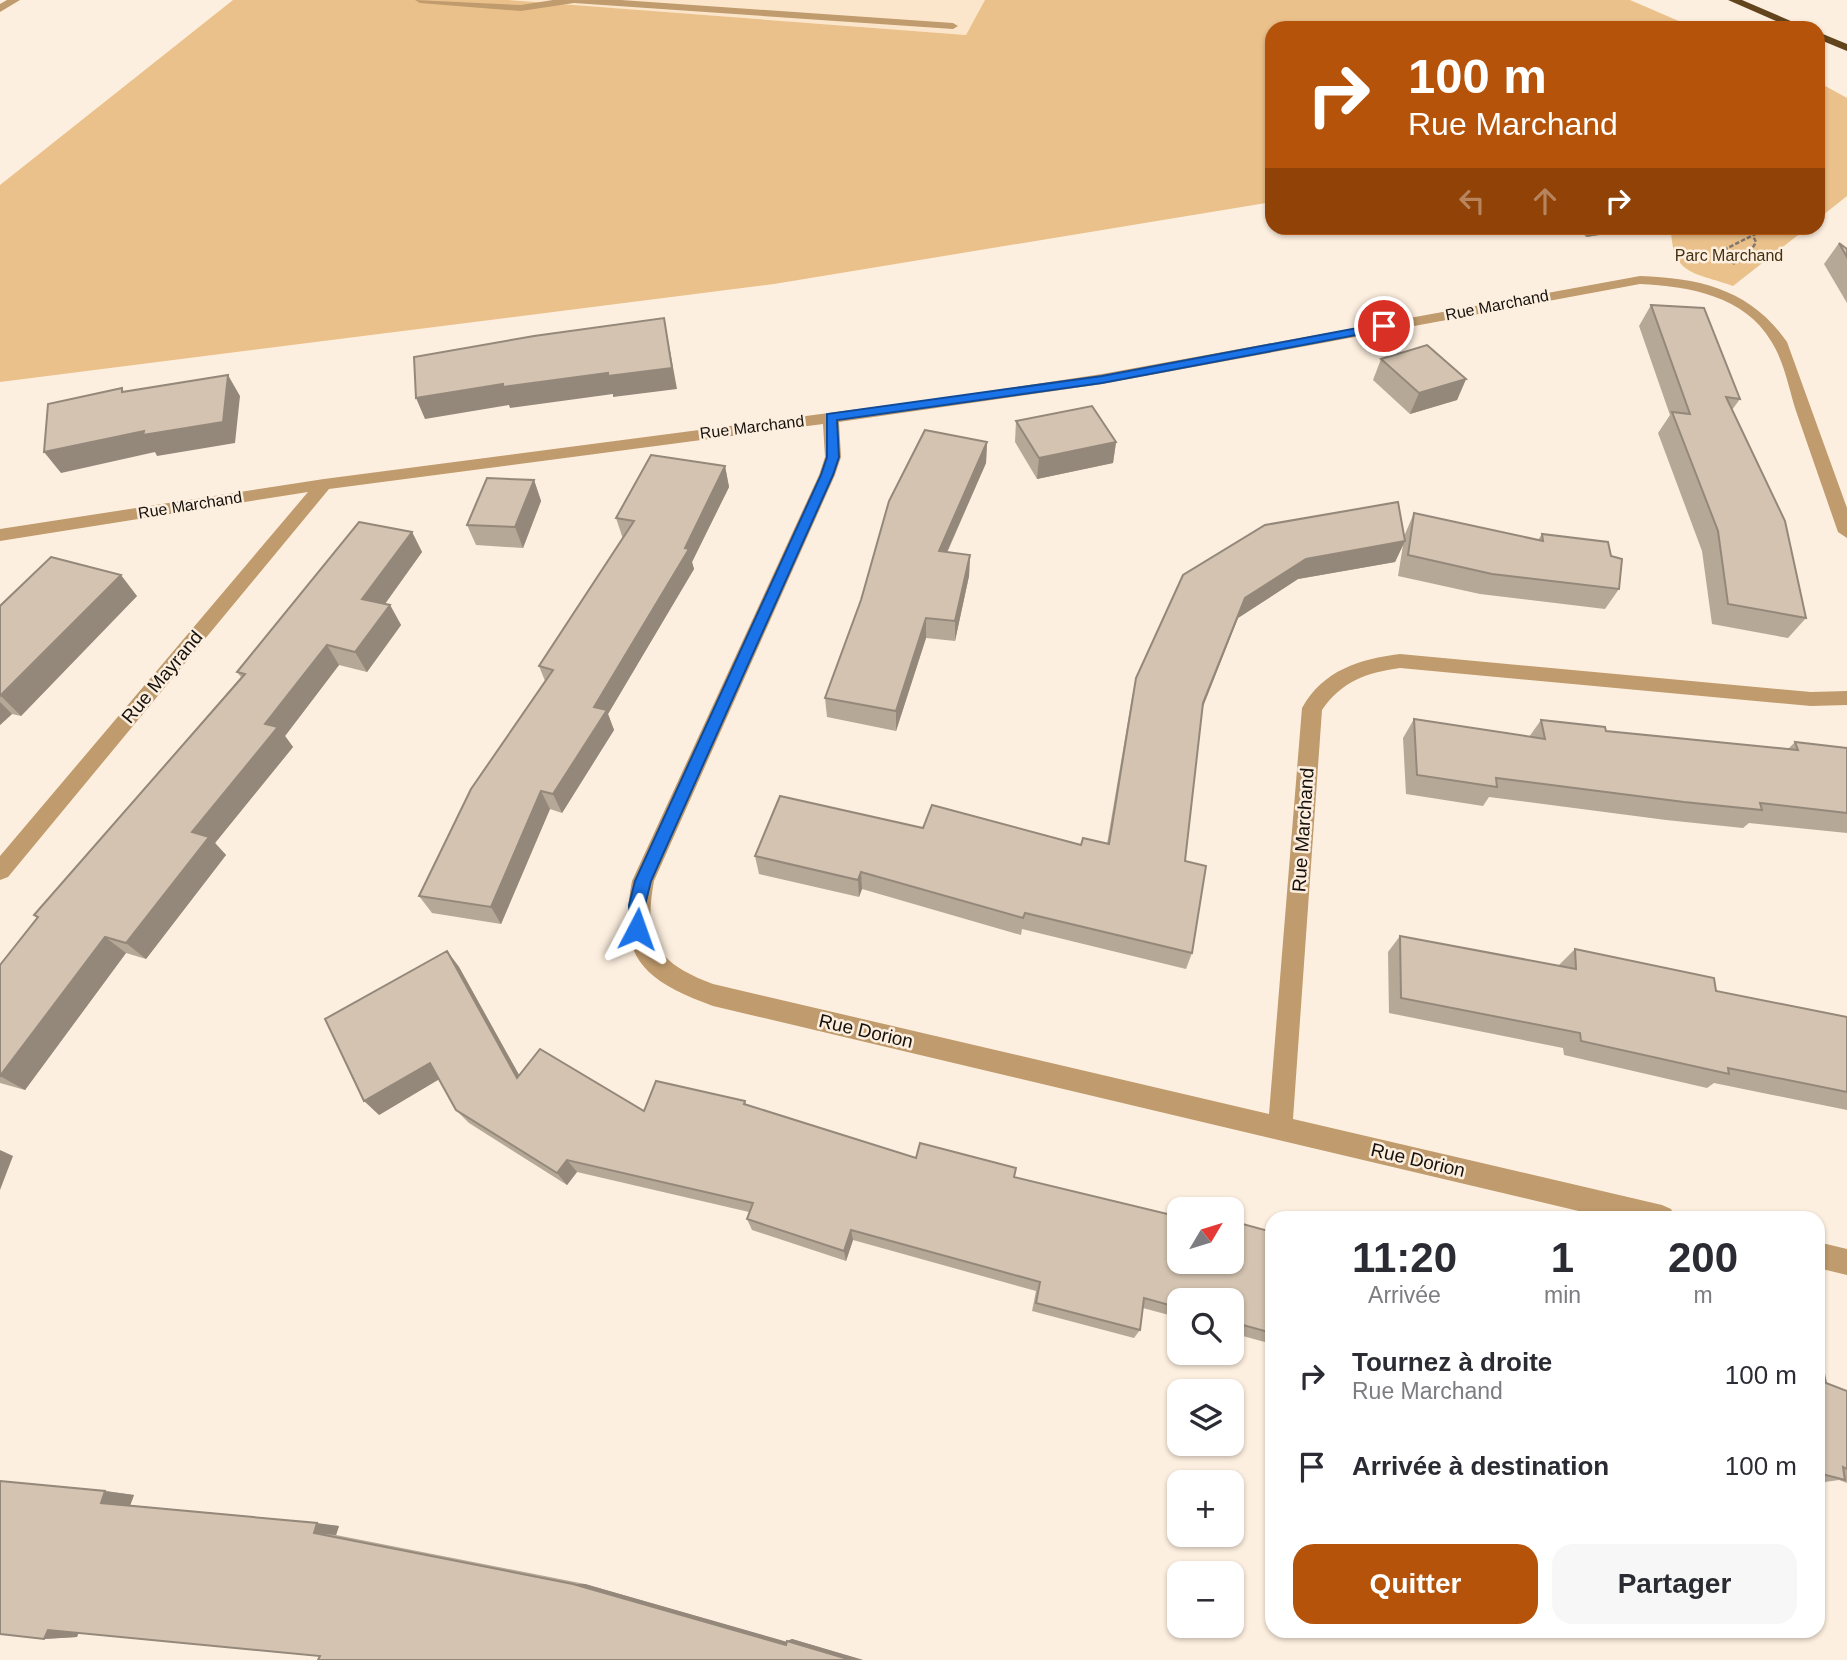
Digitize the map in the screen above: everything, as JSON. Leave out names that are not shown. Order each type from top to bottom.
[{"type":"highway","points":[[1733,0],[1785,21]]},
{"type":"highway","points":[[1825,38],[1847,48]]},
{"type":"street","points":[[0,9],[15,0]]},
{"type":"street","points":[[420,0],[521,8],[574,0],[953,26]]},
{"type":"street","name":"Rue Marchand","points":[[0,536],[324,484],[1102,379],[1617,282],[1679,282],[1702,287],[1735,301],[1765,320],[1780,342],[1847,532]]},
{"type":"street","name":"Rue Dorion","points":[[831,417],[833,457],[827,475],[643,881],[637,905],[637,929],[644,948],[658,968],[679,984],[713,995],[1633,1211]]},
{"type":"street","name":"Rue Mayrand","points":[[0,871],[324,484]]},
{"type":"street","name":"Rue Marchand","points":[[1280,1127],[1312,708],[1334,681],[1352,670],[1400,661],[1811,699],[1847,698]]},
{"type":"street","points":[[1825,1257],[1847,1262]]},
{"type":"path","points":[[1705,260],[1754,235]]},
{"type":"shaded area","points":[[508,0],[985,0],[967,35]]},
{"type":"green space","points":[[233,0],[508,0],[966,35],[985,0],[1630,0],[1679,21],[1265,21],[1265,203],[774,284],[0,382],[0,185]]},
{"type":"green space","points":[[1825,86],[1847,98],[1847,196],[1825,213]]},
{"type":"green space","name":"Parc Marchand","points":[[1671,235],[1798,235],[1733,286],[1688,270],[1681,264],[1672,244]]},
{"type":"building","points":[[1839,243],[1847,249],[1847,257]]},
{"type":"building","points":[[1651,305],[1704,308],[1740,399],[1726,397],[1785,521],[1806,618],[1728,604],[1718,531],[1672,412],[1690,414]]},
{"type":"building","points":[[664,318],[672,368],[608,376],[608,373],[503,387],[503,384],[416,398],[414,357],[534,336]]},
{"type":"building","points":[[1427,345],[1466,379],[1419,393],[1381,359]]},
{"type":"building","points":[[228,375],[223,422],[143,435],[144,431],[44,452],[48,404],[122,388],[122,392]]},
{"type":"building","points":[[1092,406],[1116,442],[1039,458],[1016,421]]},
{"type":"building","points":[[925,430],[987,442],[939,551],[970,555],[955,621],[926,618],[896,711],[825,698],[861,600],[889,501]]},
{"type":"building","points":[[651,455],[725,466],[685,548],[689,549],[594,707],[607,710],[553,794],[541,791],[491,907],[419,896],[471,789],[553,670],[539,666],[634,521],[616,518]]},
{"type":"building","points":[[487,478],[534,480],[515,527],[467,525]]},
{"type":"building","points":[[1398,502],[1405,541],[1306,559],[1245,598],[1203,703],[1185,861],[1206,866],[1192,953],[1025,913],[1023,918],[861,872],[858,880],[755,856],[780,796],[923,828],[932,805],[1081,845],[1083,838],[1109,844],[1136,678],[1183,575],[1265,525]]},
{"type":"building","points":[[1414,513],[1543,541],[1542,534],[1608,542],[1611,556],[1622,559],[1619,589],[1492,574],[1408,555]]},
{"type":"building","points":[[359,522],[412,532],[362,599],[390,605],[355,652],[327,645],[265,724],[278,727],[192,832],[209,837],[126,943],[105,937],[0,1076],[0,965],[38,917],[34,915],[245,674],[237,672]]},
{"type":"building","points":[[51,557],[121,575],[0,696],[0,606]]},
{"type":"building","points":[[1414,719],[1545,739],[1541,720],[1605,727],[1606,731],[1798,750],[1795,742],[1847,748],[1847,813],[1760,803],[1762,810],[1496,778],[1497,787],[1417,775]]},
{"type":"building","points":[[1400,936],[1576,969],[1575,949],[1714,978],[1716,991],[1847,1017],[1847,1092],[1728,1068],[1729,1074],[1581,1041],[1580,1033],[1401,998]]},
{"type":"building","points":[[447,951],[517,1078],[540,1049],[644,1111],[656,1081],[745,1101],[744,1104],[916,1158],[920,1143],[1016,1168],[1014,1177],[1167,1214],[1167,1274],[1244,1274],[1244,1224],[1265,1230],[1265,1331],[1244,1325],[1244,1288],[1167,1288],[1167,1304],[1144,1298],[1140,1330],[1036,1303],[1040,1282],[851,1230],[844,1251],[747,1219],[753,1203],[567,1160],[557,1173],[456,1110],[430,1063],[364,1101],[325,1019]]},
{"type":"building","points":[[1825,1378],[1826,1383],[1847,1391],[1847,1469],[1843,1467],[1845,1480],[1825,1475]]},
{"type":"building","points":[[0,1481],[105,1491],[101,1503],[317,1523],[314,1533],[573,1584],[786,1645],[787,1641],[851,1660],[318,1660],[320,1656],[48,1630],[44,1639],[0,1634]]},
{"type":"route","points":[[637,929],[637,905],[643,881],[827,475],[833,457],[831,417],[1102,379],[1384,326]]}]
